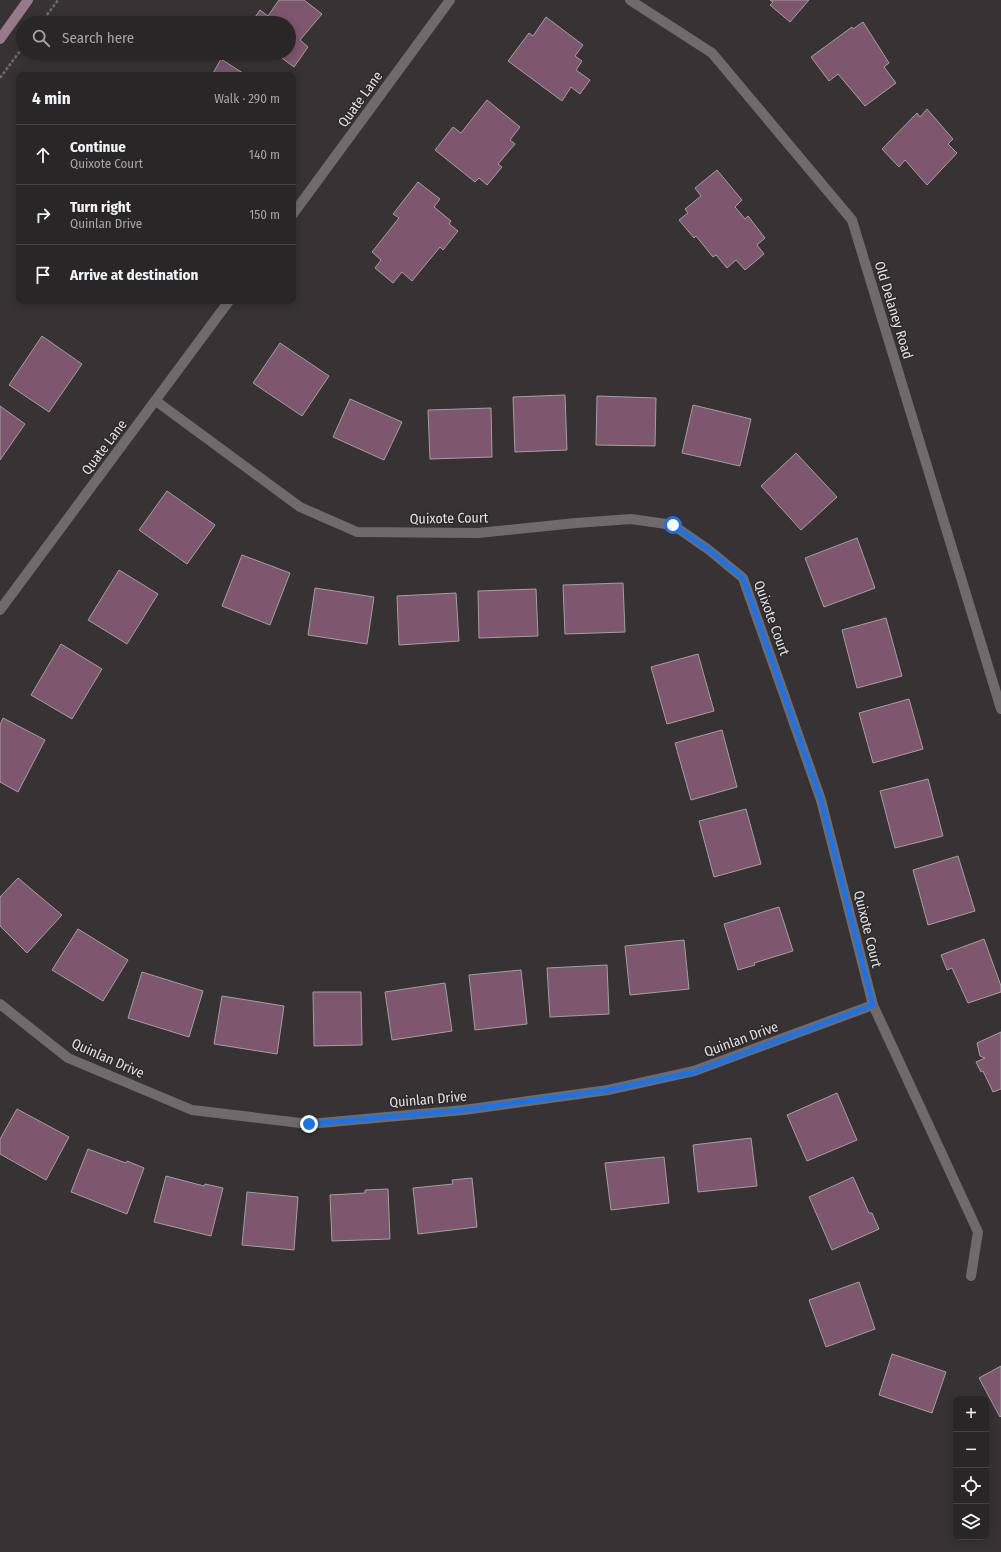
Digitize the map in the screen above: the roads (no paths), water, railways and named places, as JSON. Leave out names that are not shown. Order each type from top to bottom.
[{"type":"main road","points":[[17,16],[28,0]]},
{"type":"main road","points":[[0,39],[16,17]]},
{"type":"street","name":"Quate Lane","points":[[296,210],[450,0]]},
{"type":"street","name":"Old Delaney Road","points":[[630,0],[712,53],[852,220],[1001,710]]},
{"type":"street","name":"Quate Lane","points":[[0,610],[227,304]]},
{"type":"street","name":"Quixote Court","points":[[156,401],[300,507],[357,532],[478,533],[631,519],[673,525],[709,550],[743,578],[821,800],[873,1005],[978,1232],[971,1276]]},
{"type":"street","name":"Quinlan Drive","points":[[0,1004],[68,1058],[192,1110],[309,1124],[464,1110],[608,1090],[694,1072],[873,1005]]}]
